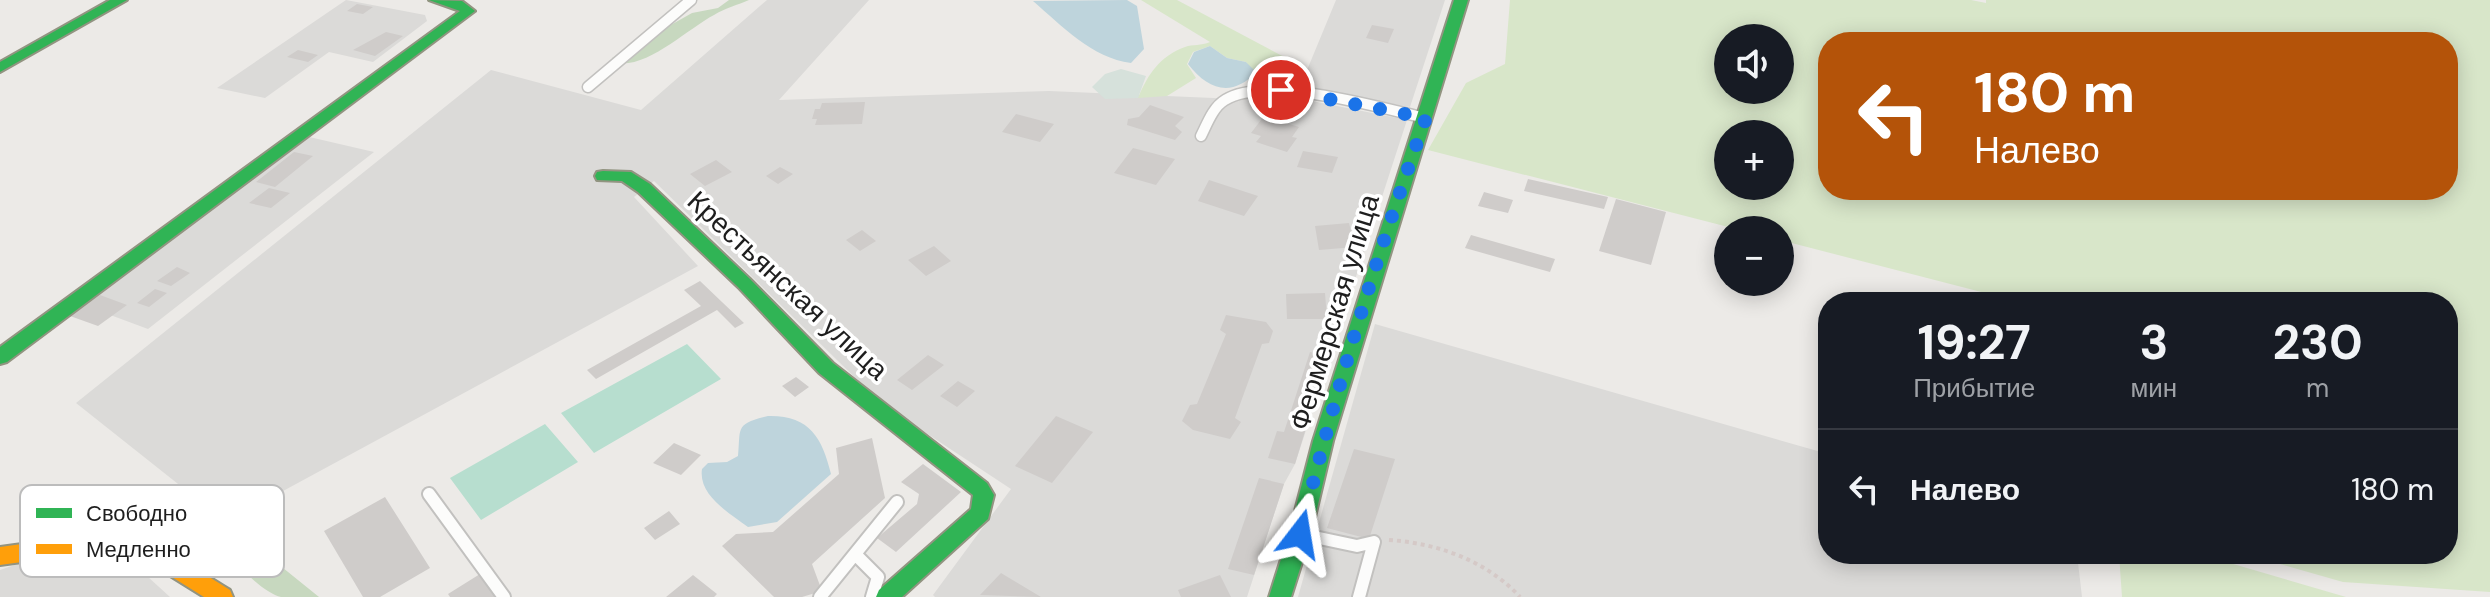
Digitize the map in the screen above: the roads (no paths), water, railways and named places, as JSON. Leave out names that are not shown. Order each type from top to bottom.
[{"type":"street","points":[[0,68],[120,0]]},
{"type":"street","points":[[0,357],[468,11],[462,5],[436,0]]},
{"type":"street","name":"Фермерская улица","points":[[1280,597],[1300,534],[1323,441],[1461,0]]},
{"type":"street","name":"Крестьянская улица","points":[[603,176],[616,172],[644,188],[744,283],[826,368],[971,480],[984,495],[981,513],[887,597]]},
{"type":"street","points":[[0,556],[20,553]]},
{"type":"street","points":[[189,577],[222,597]]},
{"type":"lane","points":[[588,87],[691,0]]},
{"type":"lane","points":[[1201,136],[1219,105],[1240,92],[1289,91],[1426,118]]},
{"type":"lane","points":[[429,494],[504,597]]},
{"type":"lane","points":[[820,597],[897,502]]},
{"type":"lane","points":[[1300,534],[1357,546],[1374,542],[1359,597]]},
{"type":"lane","points":[[855,554],[878,577],[872,597]]},
{"type":"water","points":[[1127,0],[1137,6],[1144,49],[1131,63],[1090,48],[1033,1]]},
{"type":"water","points":[[1210,46],[1227,58],[1246,62],[1256,72],[1229,88],[1212,85],[1188,64],[1194,52]]},
{"type":"water","points":[[768,416],[794,419],[812,431],[823,449],[831,474],[777,522],[748,527],[710,495],[702,478],[702,469],[708,463],[727,462],[738,456],[741,428]]}]
